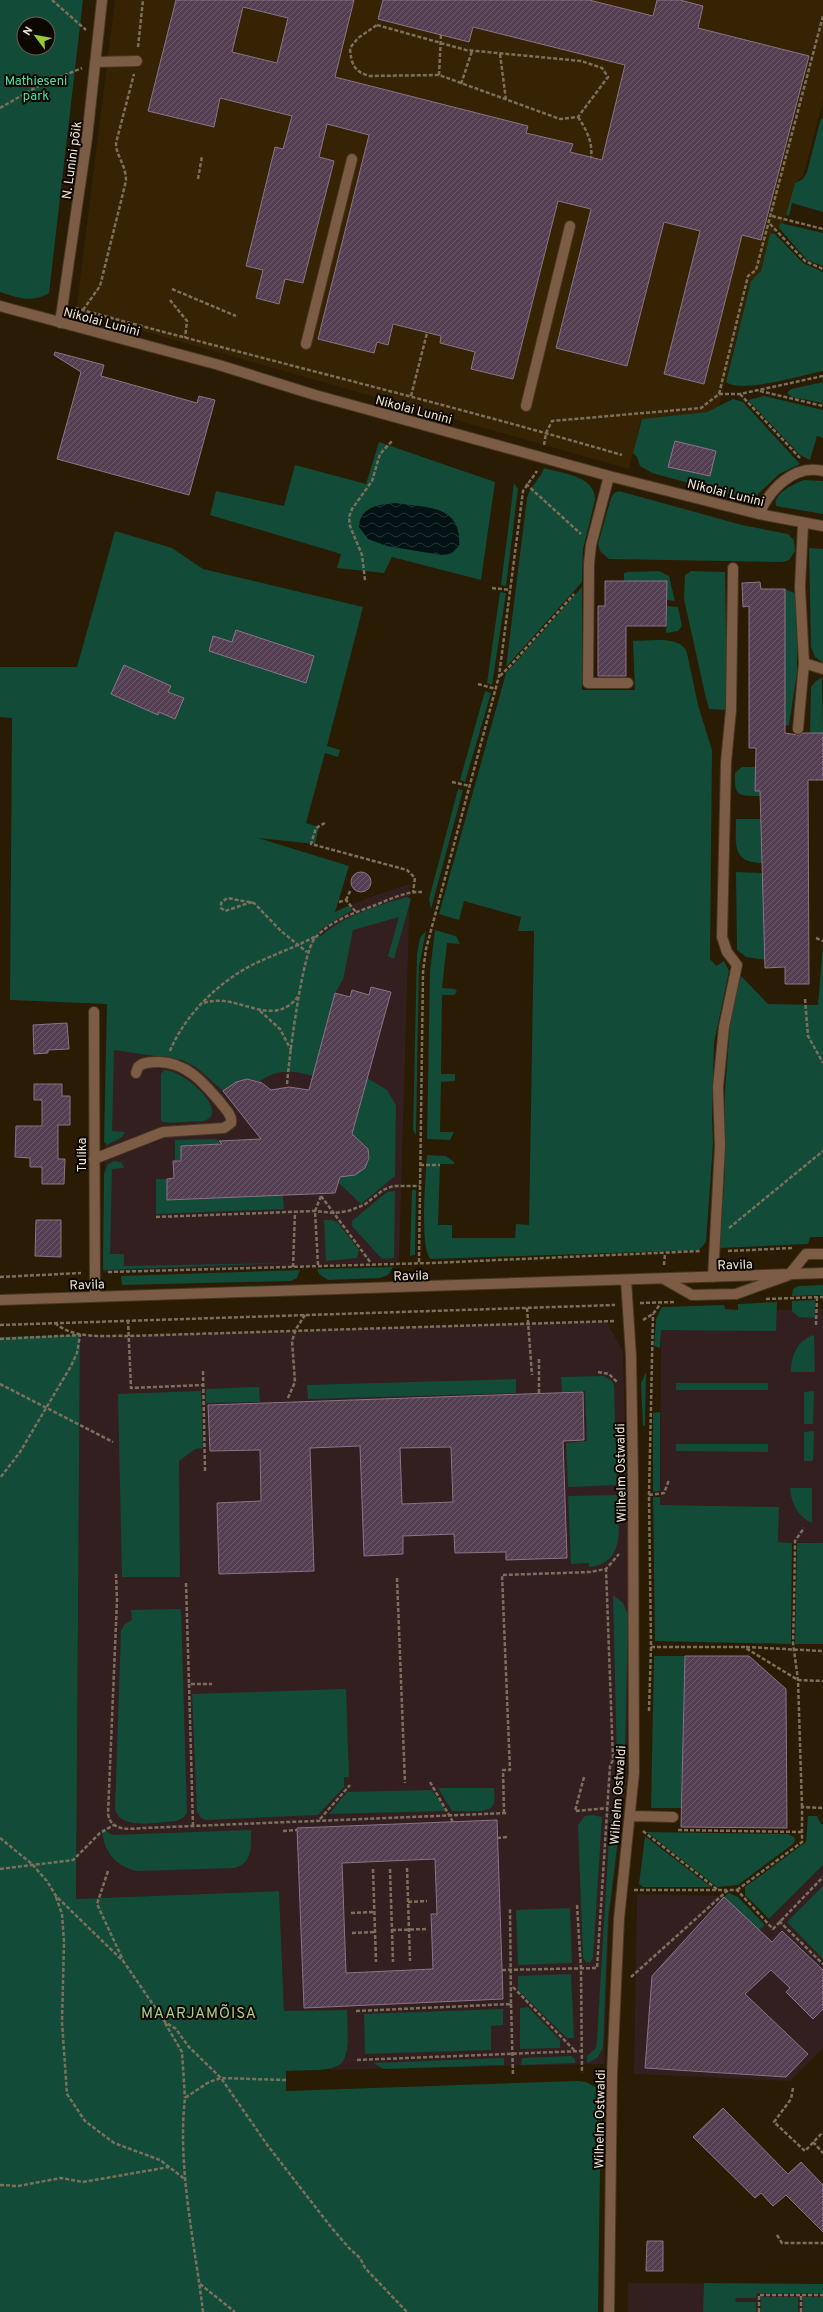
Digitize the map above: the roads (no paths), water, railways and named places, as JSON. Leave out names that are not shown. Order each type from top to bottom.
[{"type":"street","name":"N. Lunini põik","points":[[60,323],[87,138],[102,0]]},
{"type":"street","points":[[96,62],[136,61]]},
{"type":"street","points":[[306,344],[352,159]]},
{"type":"street","points":[[526,406],[570,226]]},
{"type":"street","name":"Nikolai Lunini","points":[[0,306],[219,365],[315,395],[609,476],[759,514],[802,524],[823,526]]},
{"type":"street","points":[[759,514],[777,486],[792,475],[808,470],[823,471]]},
{"type":"street","points":[[609,476],[591,545],[588,574],[588,683],[628,682]]},
{"type":"street","points":[[798,729],[804,663],[800,587],[802,524]]},
{"type":"street","points":[[713,1277],[713,1246],[720,1146],[718,1087],[726,1020],[737,965],[727,952],[722,937],[726,762],[731,710],[733,568]]},
{"type":"street","points":[[804,663],[823,669]]},
{"type":"street","name":"Tulika","points":[[94,1012],[95,1297]]},
{"type":"street","points":[[94,1158],[163,1132],[224,1128],[230,1125],[232,1120],[230,1115],[210,1090],[186,1069],[177,1064],[167,1062],[143,1064],[138,1067],[136,1073]]},
{"type":"street","points":[[664,1279],[692,1295],[736,1294],[789,1275],[806,1254],[823,1254]]},
{"type":"street","name":"Ravila","points":[[0,1300],[823,1273]]},
{"type":"street","name":"Wilhelm Ostwaldi","points":[[609,2312],[612,2074],[618,1919],[631,1816],[634,1774],[634,1586],[629,1320],[626,1280]]},
{"type":"street","points":[[631,1816],[673,1817]]},
{"type":"water","points":[[395,503],[430,508],[448,515],[455,522],[458,532],[459,546],[451,554],[441,555],[387,546],[368,539],[359,527],[360,520],[363,515],[371,508]]},
{"type":"district","name":"MAARJAMÕISA","points":[[199,2013]]},
{"type":"park label","name":"Mathieseni park","points":[[36,88]]}]
